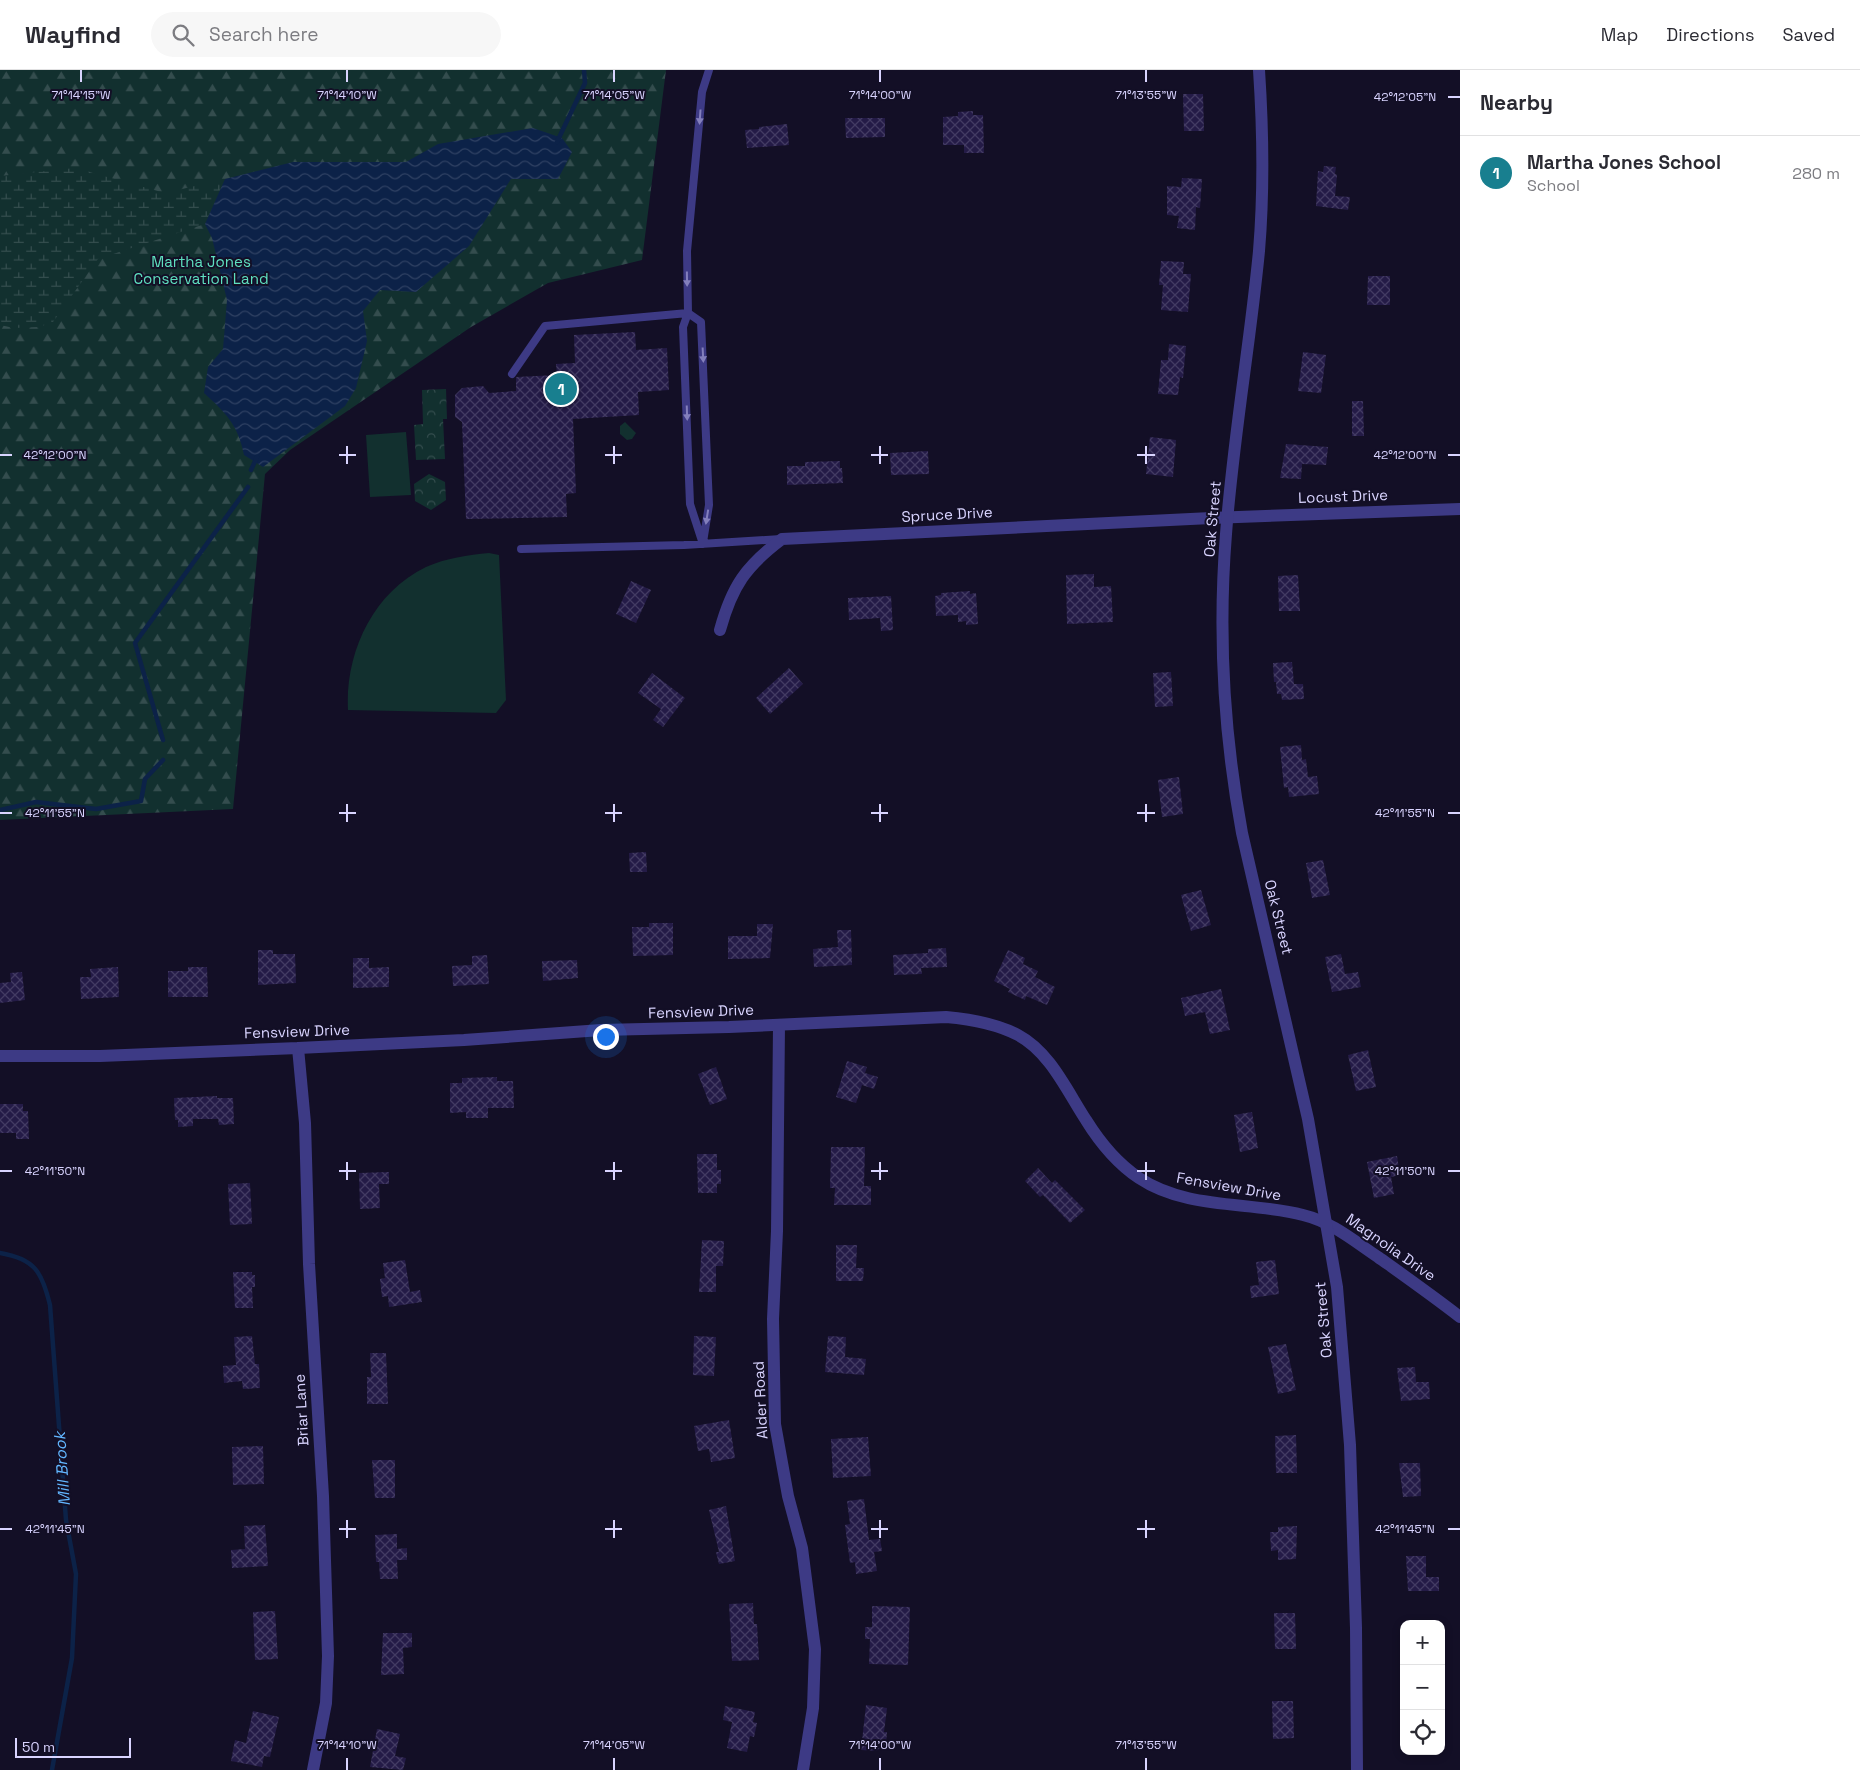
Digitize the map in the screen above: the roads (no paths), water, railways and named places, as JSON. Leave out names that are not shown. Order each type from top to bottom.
[{"type":"street","name":"Oak Street","points":[[1259,70],[1262,161],[1259,250],[1228,517],[1223,607],[1224,670],[1236,802],[1308,1119],[1337,1287],[1350,1445],[1356,1628],[1357,1770]]},
{"type":"street","name":"Locust Drive","points":[[1228,517],[1460,509]]},
{"type":"street","name":"Spruce Drive","points":[[782,539],[1228,517]]},
{"type":"street","points":[[720,630],[726,609],[737,585],[757,558],[782,539]]},
{"type":"street","name":"Fensview Drive","points":[[0,1056],[100,1056],[298,1048],[464,1040],[600,1030],[779,1025],[946,1017],[970,1020],[1018,1035],[1041,1053],[1087,1123],[1112,1154],[1130,1172],[1156,1190],[1199,1200],[1302,1214],[1326,1222]]},
{"type":"street","name":"Alder Road","points":[[779,1025],[777,1231],[773,1319],[775,1424],[788,1496],[802,1548],[815,1648],[813,1708],[803,1770]]},
{"type":"street","name":"Briar Lane","points":[[298,1048],[305,1123],[309,1264],[323,1496],[328,1656],[326,1703],[313,1770]]},
{"type":"street","name":"Magnolia Drive","points":[[1326,1222],[1432,1295],[1460,1317]]},
{"type":"lane","points":[[703,544],[690,504],[683,327],[688,313],[687,251],[702,92],[709,70]]},
{"type":"lane","points":[[512,374],[545,326],[688,313],[701,322],[709,505],[703,544]]},
{"type":"lane","points":[[521,549],[703,544],[782,539]]},
{"type":"water","points":[[533,128],[562,138],[572,152],[558,179],[511,179],[469,246],[416,292],[380,290],[363,311],[367,341],[356,388],[345,406],[263,467],[244,455],[235,427],[219,407],[204,393],[208,367],[223,349],[227,300],[212,238],[205,224],[225,179],[293,162],[406,162],[438,144]]},
{"type":"waterway","points":[[557,142],[585,83],[584,70]]},
{"type":"waterway","points":[[251,470],[257,457]]},
{"type":"waterway","points":[[163,740],[135,643],[248,487]]},
{"type":"waterway","points":[[0,810],[36,802],[96,809],[141,801],[145,779],[163,760]]},
{"type":"waterway","name":"Mill Brook","points":[[0,1253],[21,1259],[35,1269],[44,1284],[50,1305],[66,1520],[76,1574],[72,1658],[52,1770]]},
{"type":"place","name":"Martha Jones School","points":[[561,389]]},
{"type":"park label","name":"Martha Jones Conservation Land","points":[[201,270]]}]
